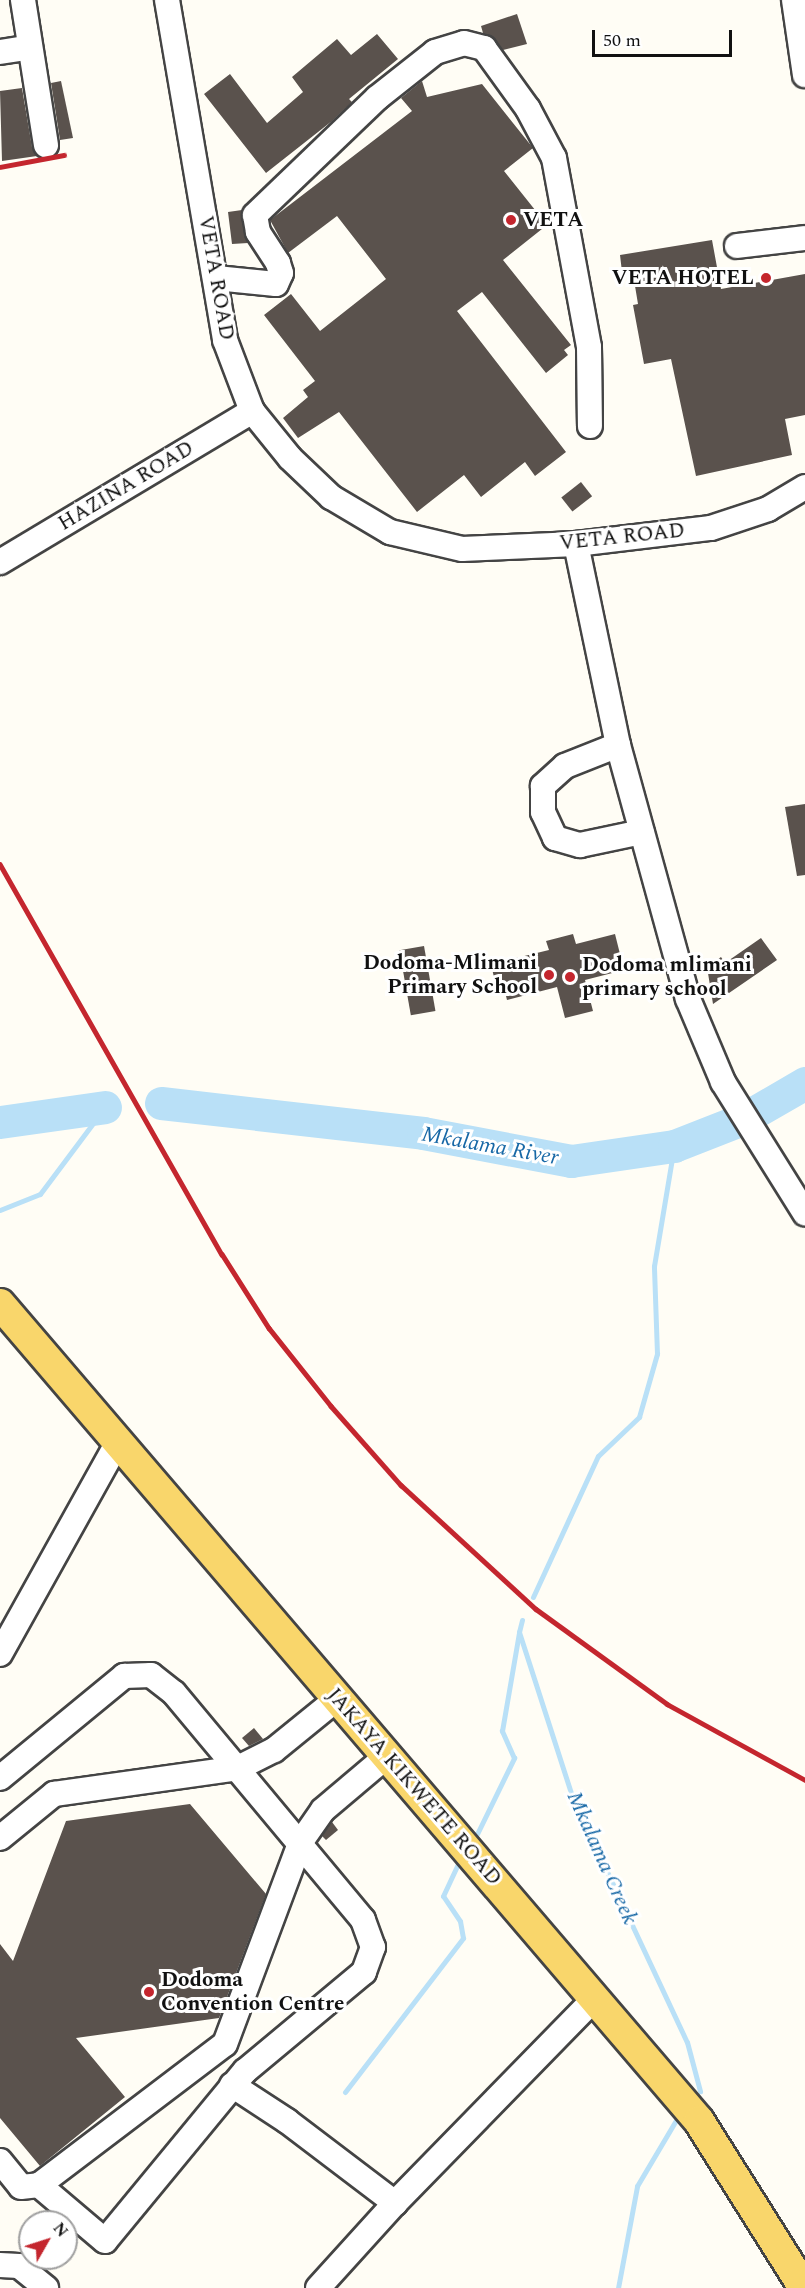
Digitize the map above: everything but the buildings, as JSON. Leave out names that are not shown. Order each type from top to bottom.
[{"type":"main road","name":"JAKAYA KIKWETE ROAD","points":[[0,1304],[699,2121],[804,2288]]},
{"type":"street","points":[[23,0],[46,145]]},
{"type":"street","name":"VETA ROAD","points":[[166,0],[225,340],[252,411],[290,458],[331,497],[390,532],[462,549],[576,544],[711,528],[768,509],[805,487]]},
{"type":"street","points":[[794,0],[805,75]]},
{"type":"street","points":[[216,278],[276,284],[281,273],[278,263],[258,232],[255,215],[377,98],[435,52],[464,43],[484,48],[523,100],[554,158],[589,347],[590,426]]},
{"type":"street","points":[[0,52],[30,46]]},
{"type":"street","points":[[737,246],[805,238]]},
{"type":"street","name":"HAZINA ROAD","points":[[0,562],[252,411]]},
{"type":"street","points":[[576,544],[618,745],[688,999],[723,1082],[805,1213]]},
{"type":"street","points":[[618,745],[557,773],[543,786],[543,812],[555,838],[580,845],[642,832]]},
{"type":"street","points":[[0,1654],[118,1442]]},
{"type":"street","points":[[0,1778],[124,1676],[151,1675],[174,1693],[363,1920],[373,1947],[364,1972],[232,2085],[105,2241],[39,2185]]},
{"type":"street","points":[[4,1826],[54,1794],[238,1768],[274,1750],[338,1698]]},
{"type":"street","points":[[0,2161],[21,2187],[39,2185],[225,2044],[300,1843],[323,1810],[387,1756]]},
{"type":"street","points":[[318,2288],[395,2202],[595,1998]]},
{"type":"street","points":[[232,2085],[287,2121],[395,2202]]},
{"type":"street","points":[[1,2262],[19,2266],[46,2288]]},
{"type":"waterway","name":"Mkalama River","points":[[161,1103],[423,1133],[571,1161],[674,1146],[743,1119],[805,1083]]},
{"type":"waterway","points":[[0,1210],[40,1194],[105,1107]]},
{"type":"waterway","name":"Mkalama River","points":[[0,1122],[105,1107]]},
{"type":"waterway","name":"Mkalama Creek","points":[[533,1597],[598,1456],[639,1417],[657,1354],[654,1266],[674,1146]]},
{"type":"waterway","name":"Mkalama Creek","points":[[522,1620],[519,1632],[573,1799],[687,2042],[700,2091]]},
{"type":"waterway","points":[[477,1834],[514,1758],[502,1731],[519,1633]]},
{"type":"waterway","points":[[345,2092],[463,1938],[460,1921],[443,1896],[460,1860]]},
{"type":"waterway","name":"Mkalama Creek","points":[[618,2288],[637,2186],[679,2115]]},
{"type":"railway","points":[[0,167],[64,155]]},
{"type":"railway","points":[[0,864],[222,1254],[269,1328],[331,1406],[401,1485],[536,1609],[667,1704],[805,1780]]},
{"type":"place","name":"VETA","points":[[511,220]]},
{"type":"place","name":"VETA HOTEL","points":[[766,278]]},
{"type":"place","name":"Dodoma-Mlimani Primary School","points":[[549,975]]},
{"type":"place","name":"Dodoma mlimani primary school","points":[[570,977]]},
{"type":"place","name":"Dodoma Convention Centre","points":[[149,1992]]}]
